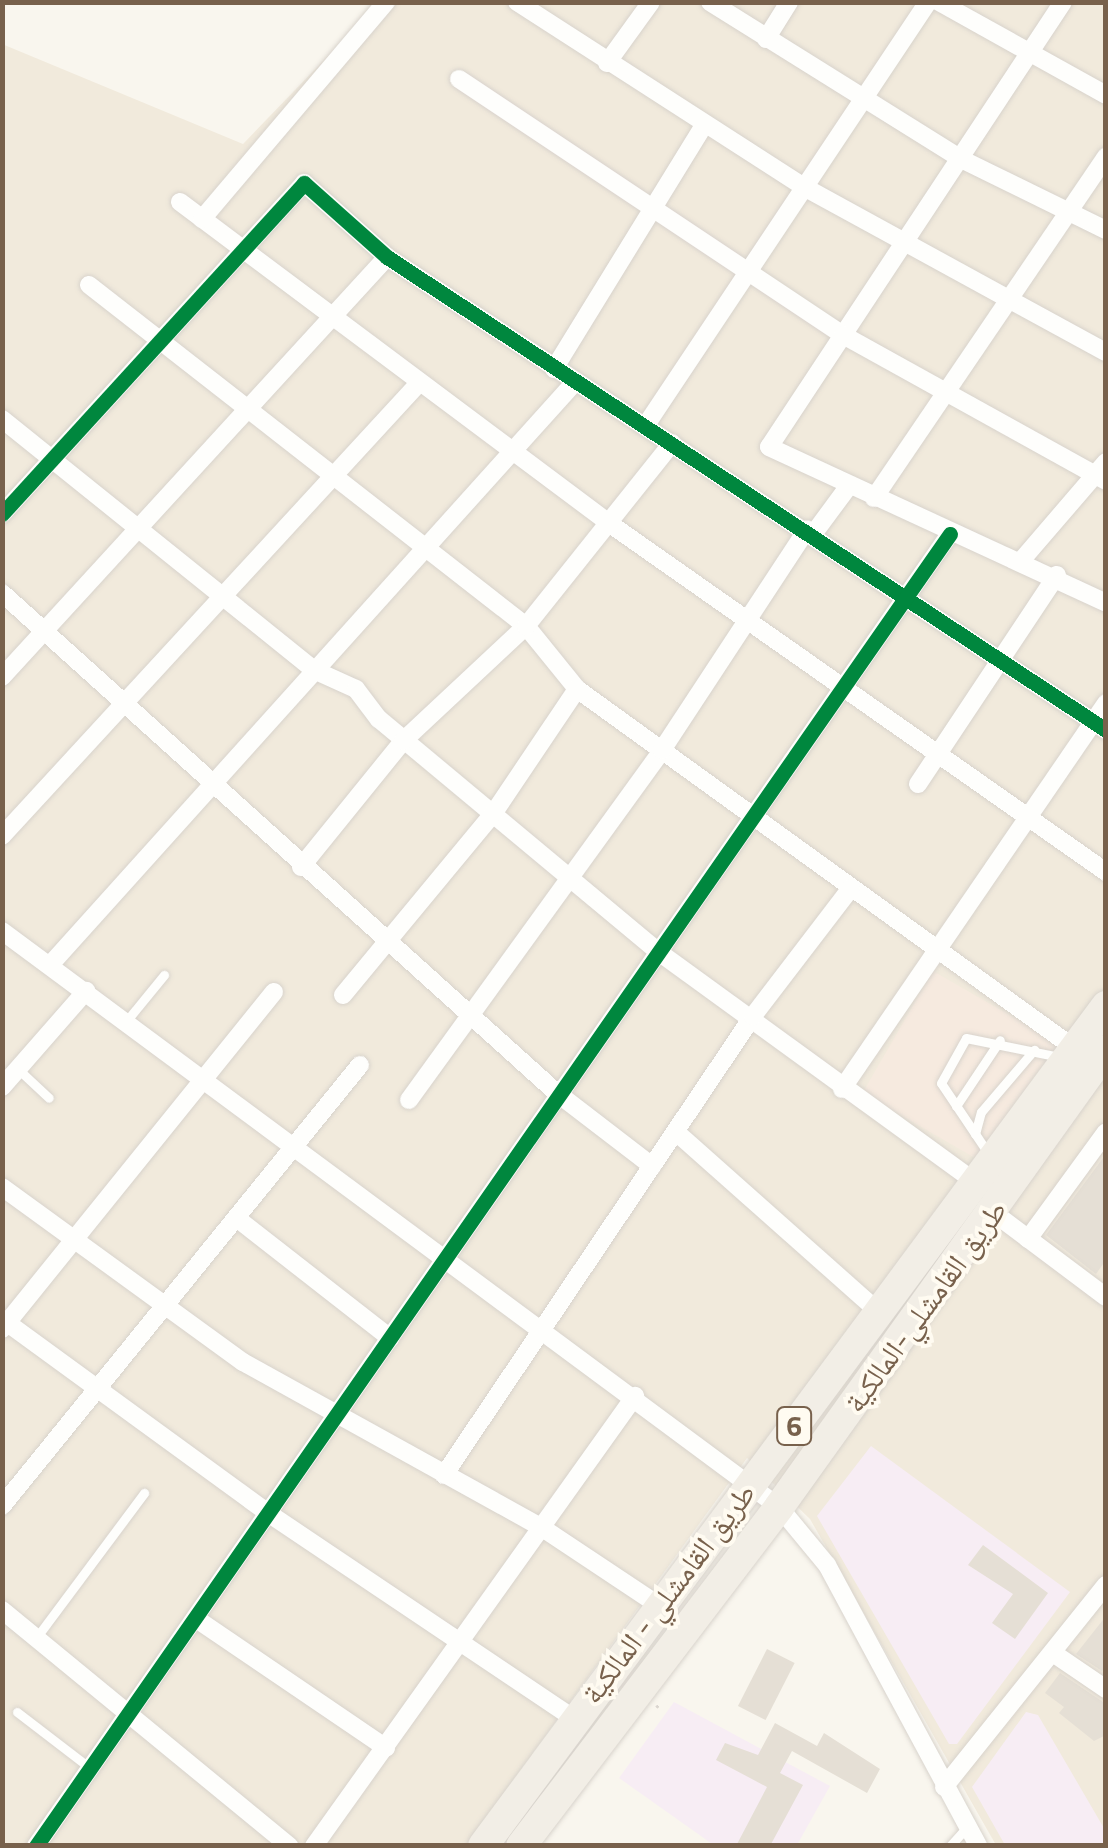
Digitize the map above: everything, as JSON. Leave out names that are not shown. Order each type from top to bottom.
[{"type":"highway","name":"طريق القامشلي - المالكية","points":[[483,1846],[748,1484],[881,1314],[982,1199],[1087,1049],[1106,1006]]},
{"type":"highway","name":"طريق القامشلي-المالكية","points":[[521,1846],[779,1507],[982,1199],[1087,1049]]},
{"type":"street","points":[[202,219],[386,2]]},
{"type":"street","points":[[517,2],[703,126],[903,246],[1106,352]]},
{"type":"street","points":[[607,63],[651,2]]},
{"type":"street","points":[[710,2],[862,102],[961,159],[1106,230]]},
{"type":"street","points":[[766,39],[790,2]]},
{"type":"street","points":[[646,425],[928,2]]},
{"type":"street","points":[[940,2],[1106,96]]},
{"type":"street","points":[[1063,2],[768,447],[950,534],[1058,576],[1106,603]]},
{"type":"street","points":[[458,79],[843,335],[945,397],[1102,474],[1020,562]]},
{"type":"street","points":[[554,369],[703,126]]},
{"type":"street","points":[[874,498],[1106,156]]},
{"type":"street","points":[[2,514],[247,252],[304,183],[387,257],[574,384],[646,425],[908,594],[1099,726]]},
{"type":"street","points":[[180,202],[418,384],[613,526],[1106,872]]},
{"type":"street","points":[[2,677],[142,532],[387,257]]},
{"type":"street","points":[[89,285],[248,413],[526,626],[577,688],[936,951],[1087,1049]]},
{"type":"street","points":[[2,836],[418,384]]},
{"type":"street","points":[[50,965],[208,783],[574,384]]},
{"type":"street","points":[[2,418],[314,670],[356,689],[403,741],[656,950],[753,1016],[1028,1239],[1104,1294]]},
{"type":"street","points":[[301,868],[403,741],[526,626],[613,526],[672,443]]},
{"type":"street","points":[[408,1100],[662,750],[746,620],[810,531],[848,487]]},
{"type":"street","points":[[36,1846],[556,1093],[950,534]]},
{"type":"street","points":[[918,784],[1058,576]]},
{"type":"street","points":[[2,593],[301,868],[556,1093],[652,1166]]},
{"type":"street","points":[[343,996],[493,814],[577,688]]},
{"type":"street","points":[[842,1089],[1026,819],[1099,726],[1106,703]]},
{"type":"street","points":[[444,1474],[753,1016],[850,888]]},
{"type":"street","points":[[2,931],[128,1020],[298,1151],[542,1327],[779,1507],[828,1565],[978,1846]]},
{"type":"street","points":[[2,1086],[86,991]]},
{"type":"street","points":[[274,992],[77,1241],[4,1324],[268,1514],[575,1718]]},
{"type":"street","points":[[2,1506],[298,1151],[360,1064]]},
{"type":"street","points":[[676,1132],[881,1314]]},
{"type":"street","points":[[1028,1239],[1106,1132]]},
{"type":"street","points":[[2,1187],[170,1309],[334,1418],[541,1528],[660,1606]]},
{"type":"street","points":[[239,1220],[390,1338]]},
{"type":"street","points":[[314,1846],[464,1642],[635,1396]]},
{"type":"street","points":[[944,1787],[1106,1585]]},
{"type":"street","points":[[2,1610],[283,1843]]},
{"type":"street","points":[[195,1618],[386,1748]]},
{"type":"street","points":[[1053,1654],[1106,1688]]},
{"type":"lane","points":[[128,1020],[164,975]]},
{"type":"lane","points":[[982,1199],[976,1134],[956,1106],[943,1072],[969,1035],[1034,1050],[1087,1049]]},
{"type":"lane","points":[[956,1106],[960,1088],[1000,1040]]},
{"type":"lane","points":[[976,1134],[1014,1064],[1034,1050]]},
{"type":"lane","points":[[18,1069],[50,1098]]},
{"type":"lane","points":[[36,1638],[144,1494]]},
{"type":"lane","points":[[17,1712],[90,1768]]},
{"type":"lane","points":[[950,1846],[966,1827]]},
{"type":"shaded area","points":[[379,3],[1105,3],[1105,1845],[996,1845],[810,1519],[747,1458],[466,1845],[3,1845],[2,44],[243,144]]},
{"type":"shaded area","points":[[933,971],[1065,1047],[994,1169],[862,1093]]},
{"type":"shaded area","points":[[871,1446],[1070,1592],[957,1744],[949,1744],[817,1516]]},
{"type":"shaded area","points":[[674,1702],[830,1786],[797,1845],[715,1846],[619,1778]]},
{"type":"shaded area","points":[[1026,1712],[1038,1715],[1105,1830],[1105,1845],[1005,1845],[972,1787]]},
{"type":"building","points":[[1106,1154],[1106,1260],[1096,1274],[1046,1235]]},
{"type":"building","points":[[983,1545],[1048,1593],[1015,1639],[992,1623],[1013,1594],[968,1565]]},
{"type":"building","points":[[1106,1616],[1106,1665],[1102,1671],[1076,1654]]},
{"type":"building","points":[[767,1649],[795,1663],[766,1720],[738,1706]]},
{"type":"building","points":[[1060,1673],[1106,1704],[1106,1735],[1094,1741],[1059,1713],[1064,1707],[1045,1693]]},
{"type":"building","points":[[775,1723],[817,1746],[824,1733],[880,1769],[867,1793],[792,1751],[780,1773],[803,1785],[770,1846],[736,1846],[767,1787],[716,1760],[725,1743],[758,1755]]},
{"type":"cycle path","points":[[2,514],[304,183],[387,257],[1106,730]]},
{"type":"cycle path","points":[[36,1846],[950,534]]}]
